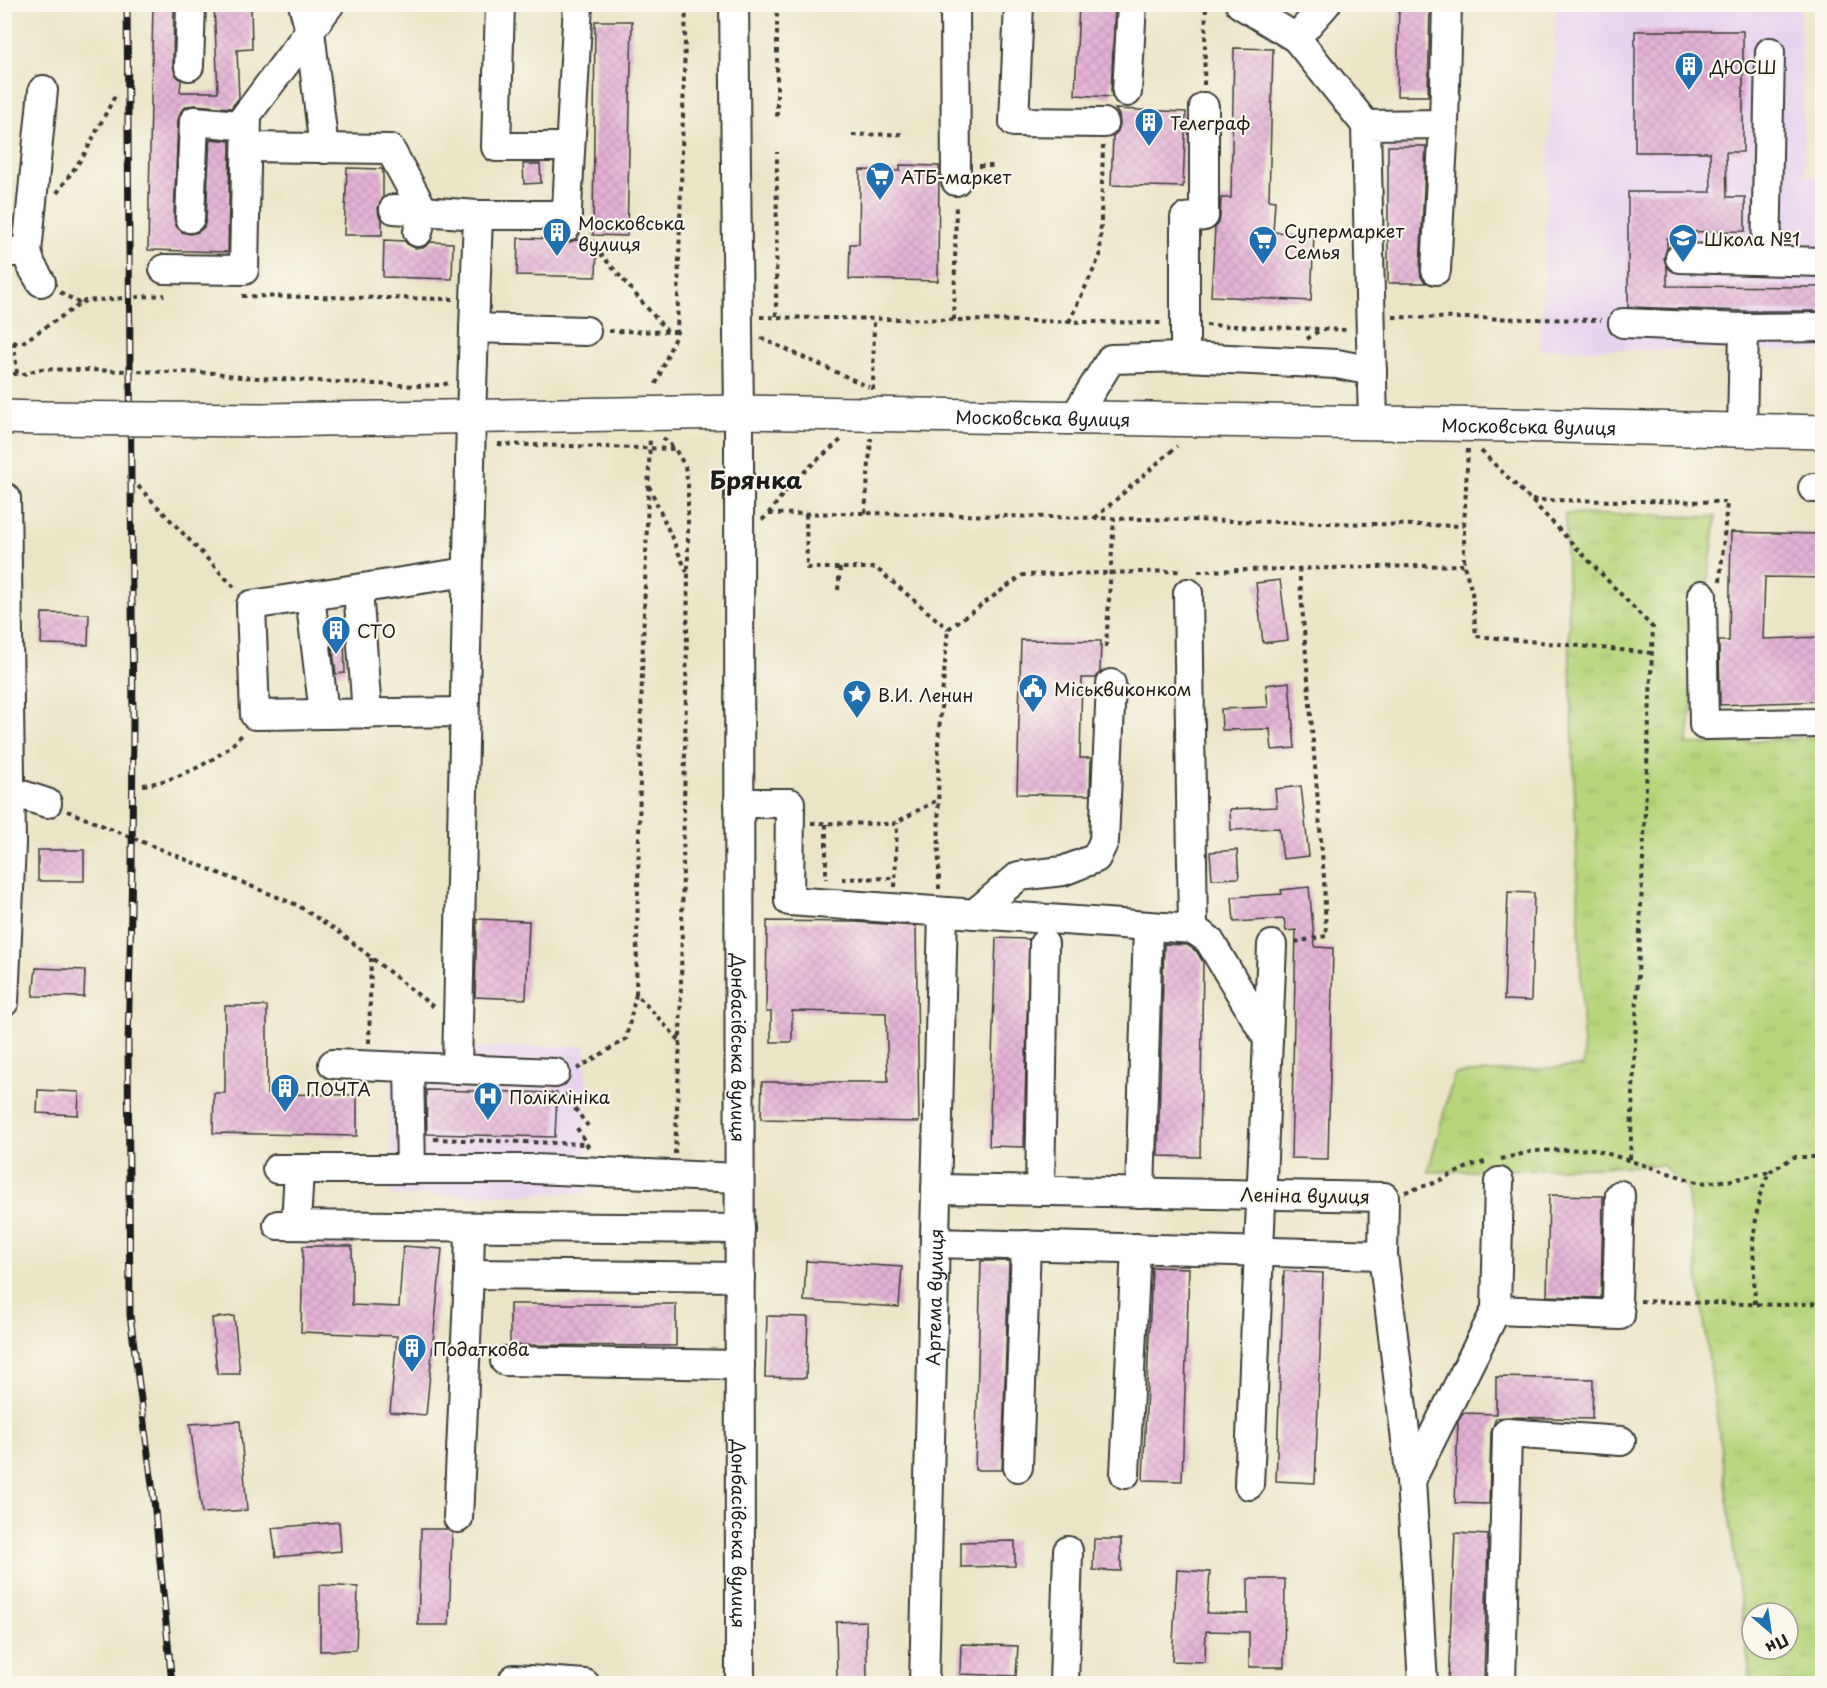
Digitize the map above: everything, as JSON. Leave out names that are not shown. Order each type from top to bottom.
[{"type":"main road","name":"Московська вулиця","points":[[4,417],[265,420],[739,412],[1822,432]]},
{"type":"street","points":[[189,66],[191,4]]},
{"type":"street","points":[[190,218],[194,121],[239,125],[306,18],[330,4]]},
{"type":"street","points":[[500,4],[496,147],[570,147]]},
{"type":"street","points":[[394,209],[420,221],[478,215],[566,221],[578,4]]},
{"type":"street","name":"Донбасівська вулиця","points":[[734,4],[739,412],[740,1683]]},
{"type":"street","points":[[955,4],[956,181]]},
{"type":"street","points":[[1019,4],[1014,122],[1104,123]]},
{"type":"street","points":[[1127,92],[1132,4]]},
{"type":"street","points":[[1240,4],[1296,38],[1366,125],[1373,423]]},
{"type":"street","points":[[1296,38],[1326,4]]},
{"type":"street","points":[[1436,270],[1444,124],[1447,4]]},
{"type":"street","points":[[306,18],[324,148]]},
{"type":"street","points":[[1766,260],[1770,52]]},
{"type":"street","points":[[41,282],[31,265],[16,252],[43,90]]},
{"type":"street","points":[[1185,357],[1185,218],[1204,216],[1204,107]]},
{"type":"street","points":[[170,282],[244,270],[247,114]]},
{"type":"street","points":[[1366,125],[1444,124]]},
{"type":"street","points":[[246,147],[390,149],[420,221]]},
{"type":"street","points":[[457,1068],[467,572],[478,215]]},
{"type":"street","points":[[1680,258],[1822,262]]},
{"type":"street","points":[[1616,322],[1744,328],[1822,327]]},
{"type":"street","points":[[474,328],[586,331]]},
{"type":"street","points":[[1742,430],[1744,328]]},
{"type":"street","points":[[1074,418],[1111,359],[1185,357],[1337,364],[1372,371]]},
{"type":"street","points":[[4,1002],[11,844],[7,791],[6,498]]},
{"type":"street","points":[[464,712],[255,715],[251,605],[467,572]]},
{"type":"street","points":[[1189,578],[1192,929]]},
{"type":"street","points":[[358,589],[367,714]]},
{"type":"street","points":[[1711,591],[1704,725],[1822,723]]},
{"type":"street","points":[[310,596],[324,714]]},
{"type":"street","points":[[974,914],[1019,876],[1063,871],[1096,858],[1104,841],[1111,684]]},
{"type":"street","points":[[7,791],[47,803]]},
{"type":"street","points":[[739,803],[790,803],[789,902],[941,905],[974,914],[1192,929],[1209,940],[1268,1039]]},
{"type":"street","name":"Артема вулиця","points":[[924,1683],[941,905]]},
{"type":"street","points":[[1140,1193],[1148,926]]},
{"type":"street","points":[[1040,1191],[1044,944]]},
{"type":"street","points":[[1249,1485],[1272,945]]},
{"type":"street","points":[[333,1064],[457,1068],[564,1080]]},
{"type":"street","points":[[409,1067],[411,1169]]},
{"type":"street","points":[[740,1178],[534,1169],[288,1169],[287,1225],[740,1229]]},
{"type":"street","points":[[1411,1480],[1496,1310],[1499,1182]]},
{"type":"street","name":"Леніна вулиця","points":[[936,1189],[1384,1197],[1383,1255],[1411,1480],[1423,1683]]},
{"type":"street","points":[[1496,1310],[1620,1315],[1617,1300],[1620,1195]]},
{"type":"street","points":[[458,1518],[470,1227]]},
{"type":"street","points":[[935,1243],[1383,1255]]},
{"type":"street","points":[[1018,1467],[1026,1245]]},
{"type":"street","points":[[1125,1474],[1136,1248]]},
{"type":"street","points":[[468,1274],[740,1277]]},
{"type":"street","points":[[505,1361],[740,1365]]},
{"type":"street","points":[[1500,1683],[1507,1433],[1621,1441]]},
{"type":"street","points":[[1064,1683],[1068,1551]]},
{"type":"street","points":[[521,1681],[585,1683]]},
{"type":"path","points":[[656,384],[677,332],[686,4]]},
{"type":"path","points":[[777,4],[777,121]]},
{"type":"path","points":[[1204,107],[1206,4]]},
{"type":"path","points":[[56,194],[84,155],[116,94]]},
{"type":"path","points":[[1069,322],[1100,256],[1104,123]]},
{"type":"path","points":[[852,135],[905,134]]},
{"type":"path","points":[[776,316],[777,152]]},
{"type":"path","points":[[954,320],[956,181]]},
{"type":"path","points":[[600,253],[668,332]]},
{"type":"path","points":[[4,343],[23,342],[85,301],[170,282]]},
{"type":"path","points":[[240,296],[475,299]]},
{"type":"path","points":[[760,326],[760,316],[776,316],[1185,324],[1355,330]]},
{"type":"path","points":[[1392,317],[1616,322]]},
{"type":"path","points":[[759,337],[873,391],[874,318]]},
{"type":"path","points":[[14,342],[16,374]]},
{"type":"path","points":[[4,374],[24,374],[39,369],[216,373],[240,377],[416,386],[442,385],[456,379]]},
{"type":"path","points":[[865,433],[875,432]]},
{"type":"path","points":[[588,1126],[564,1080],[626,1039],[636,994],[642,672],[651,433]]},
{"type":"path","points":[[657,433],[675,449],[685,466],[688,484],[680,1040],[674,1165]]},
{"type":"path","points":[[756,525],[820,457],[847,435]]},
{"type":"path","points":[[865,513],[871,437]]},
{"type":"path","points":[[1469,439],[1464,565],[1472,592],[1476,636],[1652,653]]},
{"type":"path","points":[[1095,518],[1180,443]]},
{"type":"path","points":[[490,444],[675,449]]},
{"type":"path","points":[[1477,446],[1653,628],[1630,1160]]},
{"type":"path","points":[[649,484],[688,576]]},
{"type":"path","points":[[138,486],[251,605]]},
{"type":"path","points":[[1531,500],[1726,502],[1711,591]]},
{"type":"path","points":[[768,514],[865,513],[1464,526]]},
{"type":"path","points":[[806,514],[807,568],[876,568],[948,629]]},
{"type":"path","points":[[1106,647],[1113,518]]},
{"type":"path","points":[[941,905],[938,742],[948,629],[1023,575],[1189,578],[1299,568],[1464,565]]},
{"type":"path","points":[[838,590],[840,568]]},
{"type":"path","points":[[1272,945],[1326,936],[1323,855],[1299,568]]},
{"type":"path","points":[[143,785],[157,784],[209,761],[235,743],[255,715]]},
{"type":"path","points":[[808,823],[893,824],[939,799]]},
{"type":"path","points":[[47,803],[297,905],[339,932],[458,1026]]},
{"type":"path","points":[[895,888],[897,822]]},
{"type":"path","points":[[826,824],[825,879],[896,878]]},
{"type":"path","points":[[369,1065],[371,957]]},
{"type":"path","points":[[636,994],[680,1040]]},
{"type":"path","points":[[424,1139],[586,1144]]},
{"type":"path","points":[[1384,1197],[1434,1183],[1470,1166],[1534,1151],[1593,1149],[1700,1183],[1733,1180],[1769,1172],[1794,1156],[1822,1157]]},
{"type":"path","points":[[1755,1304],[1753,1241],[1759,1197],[1769,1172]]},
{"type":"path","points":[[1617,1300],[1781,1305],[1822,1303]]},
{"type":"shaded area","name":"Школа №1","points":[[1556,5],[1800,5],[1805,176],[1822,177],[1822,351],[1540,349]]},
{"type":"shaded area","name":"Поліклініка","points":[[586,1046],[587,1193],[391,1196],[389,1048]]},
{"type":"green space","points":[[1565,514],[1716,517],[1687,745],[1822,737],[1822,1683],[1751,1683],[1748,1661],[1800,1661],[1800,1601],[1740,1601],[1687,1189],[1663,1165],[1428,1172],[1454,1074],[1584,1066]]},
{"type":"building","points":[[153,4],[174,4],[173,65],[175,74],[181,80],[180,92],[218,92],[214,4],[251,4],[252,49],[237,50],[239,98],[231,108],[187,106],[181,111],[178,120],[174,217],[176,226],[182,232],[190,234],[204,227],[210,139],[230,141],[228,252],[148,250]]},
{"type":"building","points":[[1079,4],[1115,4],[1112,97],[1075,95]]},
{"type":"building","points":[[1399,4],[1430,4],[1428,96],[1397,96]]},
{"type":"building","points":[[595,21],[632,21],[627,236],[593,235]]},
{"type":"building","points":[[1635,31],[1743,31],[1743,152],[1726,152],[1727,197],[1745,197],[1745,231],[1681,232],[1681,238],[1667,238],[1664,258],[1667,267],[1667,286],[1822,287],[1822,311],[1628,307],[1628,192],[1711,192],[1710,152],[1635,152]]},
{"type":"building","points":[[1234,48],[1273,49],[1269,200],[1275,201],[1273,232],[1314,234],[1311,301],[1211,296],[1215,228],[1219,223],[1221,198],[1231,198]]},
{"type":"building","name":"Телеграф","points":[[1115,109],[1186,112],[1183,187],[1111,185],[1113,136],[1120,124],[1119,115]]},
{"type":"building","points":[[1388,146],[1426,146],[1420,269],[1421,277],[1426,283],[1388,283]]},
{"type":"building","points":[[523,164],[540,164],[541,183],[524,184]]},
{"type":"building","points":[[900,165],[939,166],[938,281],[849,279],[850,244],[859,244],[860,170],[900,171]]},
{"type":"building","points":[[347,168],[382,169],[383,198],[378,208],[382,220],[382,235],[344,235]]},
{"type":"building","name":"Московська вулиця","points":[[518,238],[556,239],[566,243],[576,240],[597,241],[596,277],[517,275]]},
{"type":"building","points":[[384,240],[405,241],[415,248],[423,248],[431,242],[453,243],[452,279],[383,277]]},
{"type":"building","points":[[1731,532],[1822,534],[1822,578],[1765,577],[1763,639],[1822,637],[1822,701],[1720,705],[1719,641],[1729,641]]},
{"type":"building","points":[[1280,580],[1288,640],[1263,643],[1256,583]]},
{"type":"building","points":[[42,613],[89,614],[88,645],[41,644]]},
{"type":"building","name":"СТО","points":[[331,636],[344,636],[345,673],[336,674]]},
{"type":"building","points":[[1021,640],[1101,641],[1100,672],[1096,678],[1082,678],[1080,758],[1091,758],[1090,795],[1017,794]]},
{"type":"building","points":[[1289,682],[1295,748],[1272,750],[1270,729],[1222,730],[1221,709],[1268,707],[1266,685]]},
{"type":"building","points":[[1301,786],[1309,856],[1283,859],[1279,828],[1231,830],[1230,809],[1277,807],[1275,789]]},
{"type":"building","points":[[38,850],[84,850],[84,881],[38,881]]},
{"type":"building","points":[[1237,850],[1239,878],[1212,879],[1210,852]]},
{"type":"building","points":[[1309,887],[1315,947],[1333,948],[1328,1159],[1291,1158],[1296,930],[1286,931],[1284,919],[1234,922],[1232,897],[1282,894],[1281,890]]},
{"type":"building","points":[[1508,892],[1534,893],[1531,1001],[1504,1000]]},
{"type":"building","points":[[477,919],[529,921],[526,999],[475,997]]},
{"type":"building","points":[[767,921],[854,922],[916,926],[919,1122],[761,1119],[762,1082],[888,1082],[886,1013],[792,1011],[792,1042],[771,1042],[771,1012],[766,1012]]},
{"type":"building","points":[[996,938],[1029,939],[1024,1147],[989,1146]]},
{"type":"building","points":[[1164,944],[1187,945],[1197,952],[1203,962],[1200,1157],[1158,1156]]},
{"type":"building","points":[[36,968],[85,970],[84,997],[33,996]]},
{"type":"building","name":"ПОЧТА","points":[[225,1006],[267,1006],[267,1094],[357,1095],[357,1136],[213,1133],[214,1093],[225,1093]]},
{"type":"building","points":[[38,1090],[79,1092],[78,1115],[37,1113]]},
{"type":"building","points":[[426,1090],[557,1093],[555,1137],[427,1134]]},
{"type":"building","points":[[1549,1195],[1603,1196],[1601,1298],[1547,1296]]},
{"type":"building","points":[[303,1246],[352,1246],[352,1305],[399,1307],[403,1246],[442,1249],[426,1415],[390,1412],[397,1336],[301,1332]]},
{"type":"building","points":[[806,1261],[902,1267],[899,1307],[804,1301]]},
{"type":"building","points":[[981,1261],[1009,1261],[1002,1470],[975,1470]]},
{"type":"building","points":[[1152,1267],[1189,1268],[1182,1481],[1143,1480]]},
{"type":"building","points":[[1284,1271],[1323,1273],[1315,1483],[1276,1481]]},
{"type":"building","points":[[510,1304],[676,1304],[676,1346],[510,1345]]},
{"type":"building","points":[[234,1316],[240,1374],[217,1374],[212,1318]]},
{"type":"building","points":[[767,1316],[808,1317],[806,1378],[765,1377]]},
{"type":"building","points":[[1496,1377],[1593,1379],[1592,1419],[1496,1418],[1491,1433],[1489,1504],[1455,1503],[1458,1422],[1463,1413],[1496,1414]]},
{"type":"building","points":[[240,1421],[247,1510],[202,1513],[190,1424]]},
{"type":"building","points":[[339,1522],[341,1551],[276,1557],[272,1528]]},
{"type":"building","points":[[421,1529],[447,1529],[452,1533],[449,1625],[418,1625]]},
{"type":"building","points":[[1455,1533],[1488,1535],[1484,1683],[1448,1683]]},
{"type":"building","points":[[1094,1539],[1121,1539],[1121,1571],[1093,1570]]},
{"type":"building","points":[[1015,1541],[1015,1566],[961,1567],[961,1542]]},
{"type":"building","points":[[1177,1570],[1210,1572],[1207,1613],[1248,1614],[1248,1579],[1285,1579],[1284,1667],[1249,1667],[1249,1632],[1206,1631],[1205,1662],[1172,1661]]},
{"type":"building","points":[[320,1585],[358,1587],[356,1650],[320,1651]]},
{"type":"building","points":[[866,1621],[867,1679],[837,1680],[836,1622]]},
{"type":"building","points":[[961,1644],[1018,1646],[1016,1676],[960,1674]]},
{"type":"railway","points":[[127,4],[133,720],[128,1046],[130,1315],[154,1500],[172,1684]]},
{"type":"place","name":"ДЮСШ","points":[[1689,92]]},
{"type":"place","name":"Телеграф","points":[[1149,148]]},
{"type":"place","name":"АТБ-маркет","points":[[880,202]]},
{"type":"place","name":"Московська вулиця","points":[[557,258]]},
{"type":"place","name":"Школа №1","points":[[1683,264]]},
{"type":"place","name":"Супермаркет Семья","points":[[1263,266]]},
{"type":"place","name":"СТО","points":[[336,656]]},
{"type":"place","name":"Міськвиконком","points":[[1033,714]]},
{"type":"place","name":"В.И. Ленин","points":[[857,720]]},
{"type":"place","name":"ПОЧТА","points":[[285,1114]]},
{"type":"place","name":"Поліклініка","points":[[488,1122]]},
{"type":"place","name":"Податкова","points":[[412,1374]]},
{"type":"district","name":"Брянка","points":[[756,479]]}]
